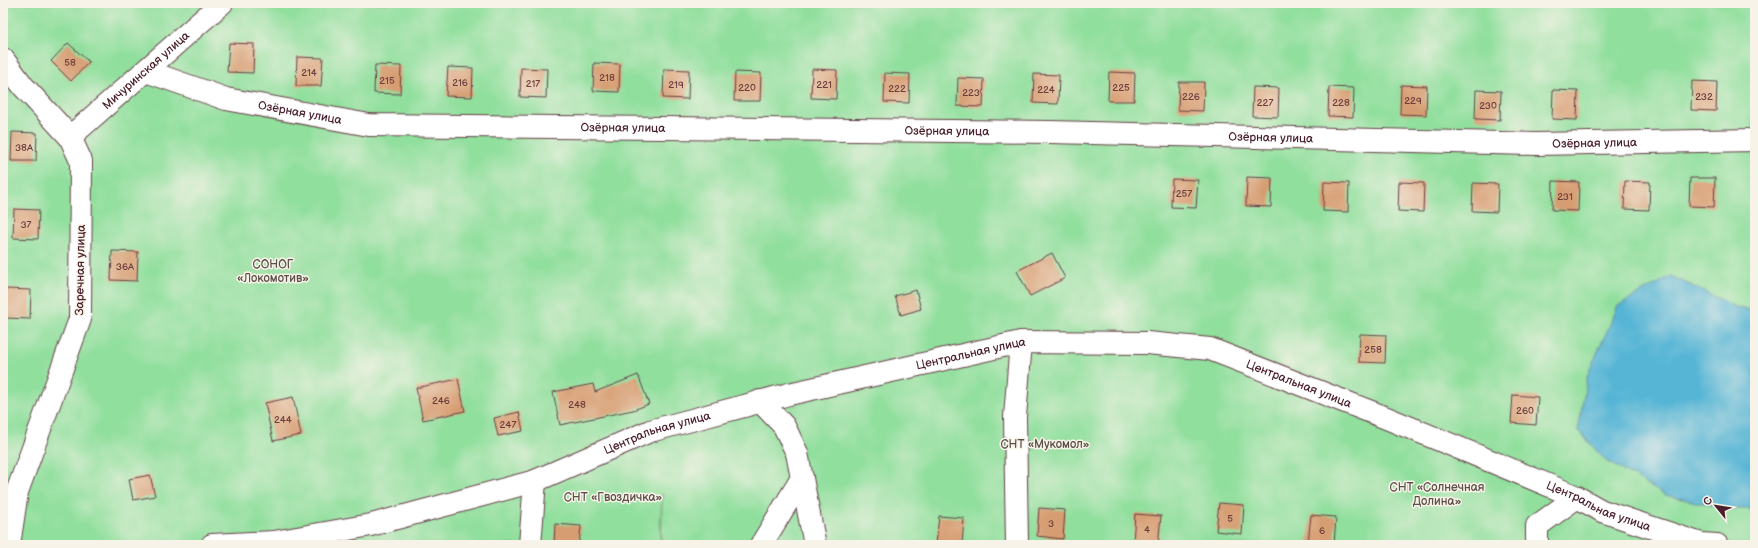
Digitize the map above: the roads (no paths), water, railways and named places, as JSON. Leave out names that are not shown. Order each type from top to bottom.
[{"type":"street","name":"Мичуринская улица","points":[[70,137],[222,3]]},
{"type":"street","name":"Заречная улица","points":[[3,59],[23,86],[70,137],[81,161],[80,319],[17,492],[9,545]]},
{"type":"street","name":"Озёрная улица","points":[[146,71],[226,99],[369,124],[1050,132],[1536,144],[1755,140]]},
{"type":"street","name":"Центральная улица","points":[[212,545],[274,543],[371,524],[535,481],[650,431],[760,401],[1021,342],[1147,343],[1210,349],[1389,419],[1577,497],[1602,511],[1701,544],[1717,545]]},
{"type":"street","points":[[1017,545],[1016,417],[1021,342]]},
{"type":"street","points":[[760,401],[784,426],[797,453],[815,545]]},
{"type":"street","points":[[761,545],[802,478]]},
{"type":"street","points":[[530,545],[535,481]]},
{"type":"street","points":[[1537,545],[1537,526],[1577,497]]},
{"type":"water","points":[[1671,276],[1738,308],[1755,311],[1755,509],[1727,509],[1665,495],[1606,461],[1578,430],[1587,376],[1618,306]]},
{"type":"park label","name":"СОНОГ «Локомотив»","points":[[273,271]]},
{"type":"park label","name":"СНТ «Мукомол»","points":[[1045,444]]},
{"type":"park label","name":"СНТ «Солнечная Долина»","points":[[1437,494]]},
{"type":"park label","name":"СНТ «Гвоздичка»","points":[[613,497]]}]
